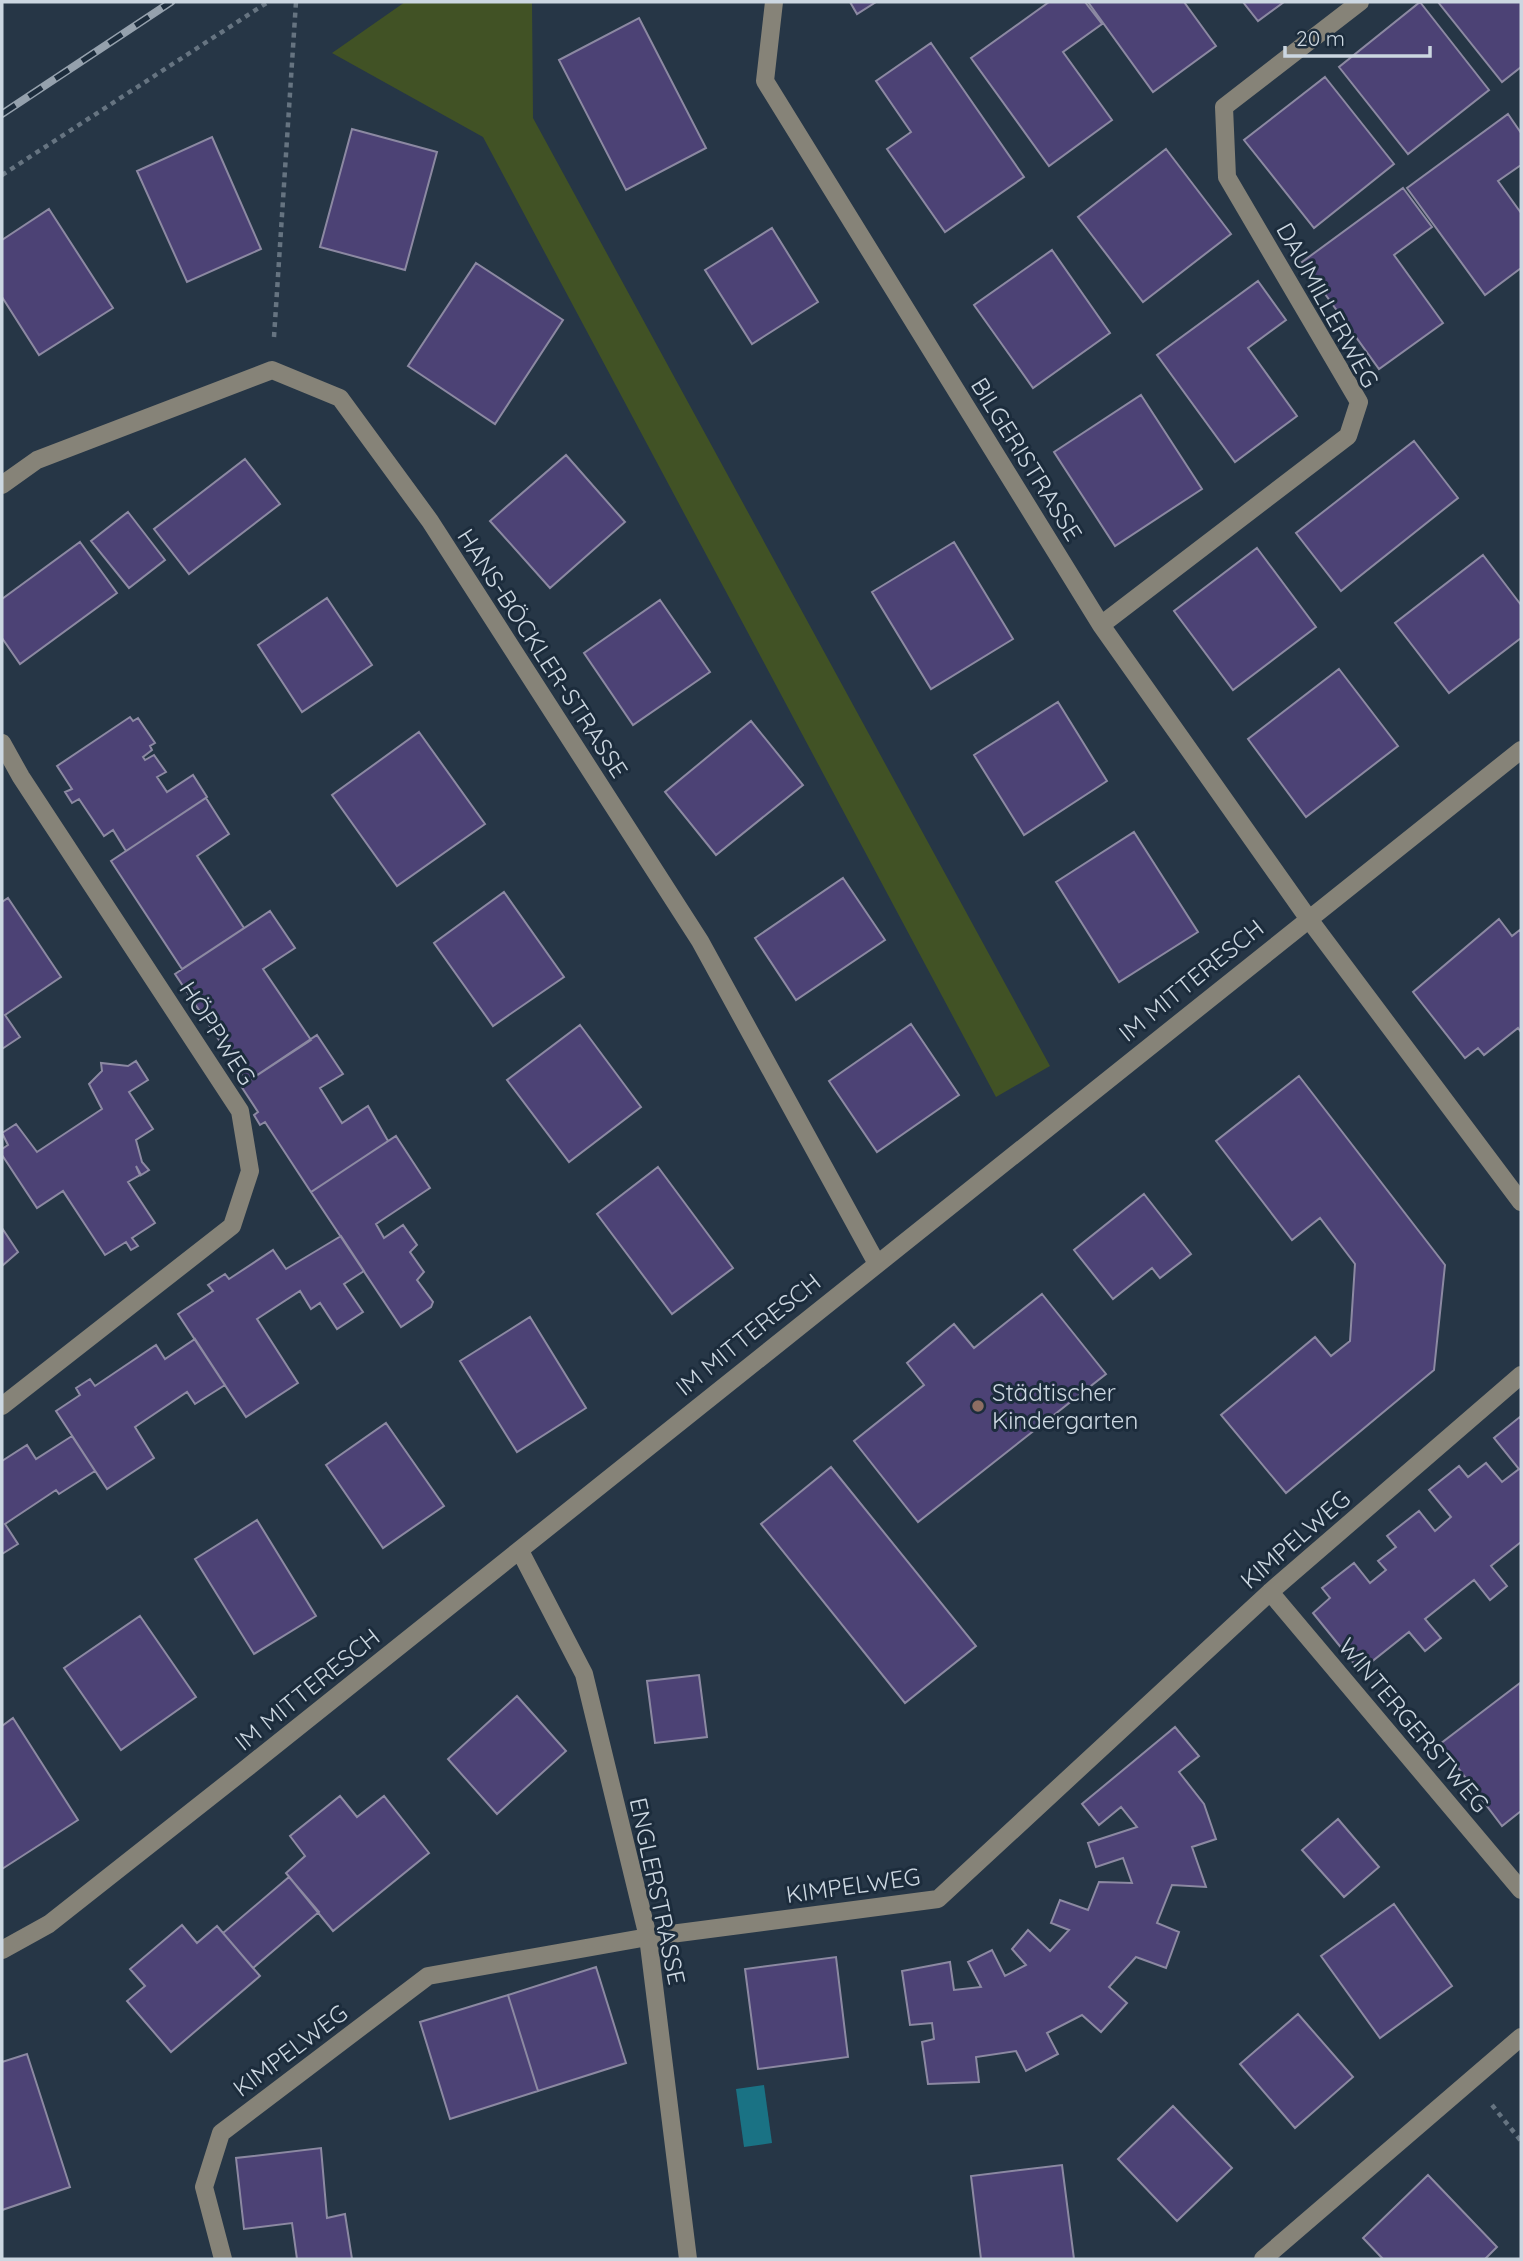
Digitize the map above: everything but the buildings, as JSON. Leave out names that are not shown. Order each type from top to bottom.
[{"type":"street","name":"BILGERISTRASSE","points":[[774,2],[765,81],[1101,625],[1308,918],[1521,1202]]},
{"type":"street","name":"DAUMILLERWEG","points":[[1101,625],[1348,436],[1359,402],[1227,177],[1224,107],[1360,2]]},
{"type":"street","points":[[2,485],[37,460],[272,370]]},
{"type":"street","name":"HANS-BÖCKLER-STRASSE","points":[[272,370],[340,398],[429,521],[700,941],[876,1262]]},
{"type":"street","name":"HÖPPWEG","points":[[2,743],[21,777],[240,1111],[250,1171],[232,1226],[2,1406]]},
{"type":"street","name":"IM MITTERESCH","points":[[2,1950],[49,1924],[1521,750]]},
{"type":"street","name":"KIMPELWEG","points":[[223,2259],[204,2187],[221,2133],[428,1976],[648,1937],[938,1899],[1270,1592],[1521,1376]]},
{"type":"street","name":"ENGLERSTRASSE","points":[[520,1551],[584,1674],[648,1937],[688,2259]]},
{"type":"street","name":"WINTERGERSTWEG","points":[[1270,1592],[1521,1890]]},
{"type":"street","points":[[1264,2259],[1521,2037]]},
{"type":"path","points":[[2,175],[268,2]]},
{"type":"path","points":[[272,370],[296,2]]},
{"type":"path","points":[[1472,2079],[1521,2141]]},
{"type":"green space","points":[[405,2],[532,2],[533,118],[1050,1066],[996,1097],[483,137],[332,53]]},
{"type":"water","points":[[764,2085],[772,2143],[744,2147],[736,2089]]},
{"type":"railway","points":[[2,114],[171,2]]},
{"type":"place","name":"Städtischer Kindergarten","points":[[978,1406]]}]
